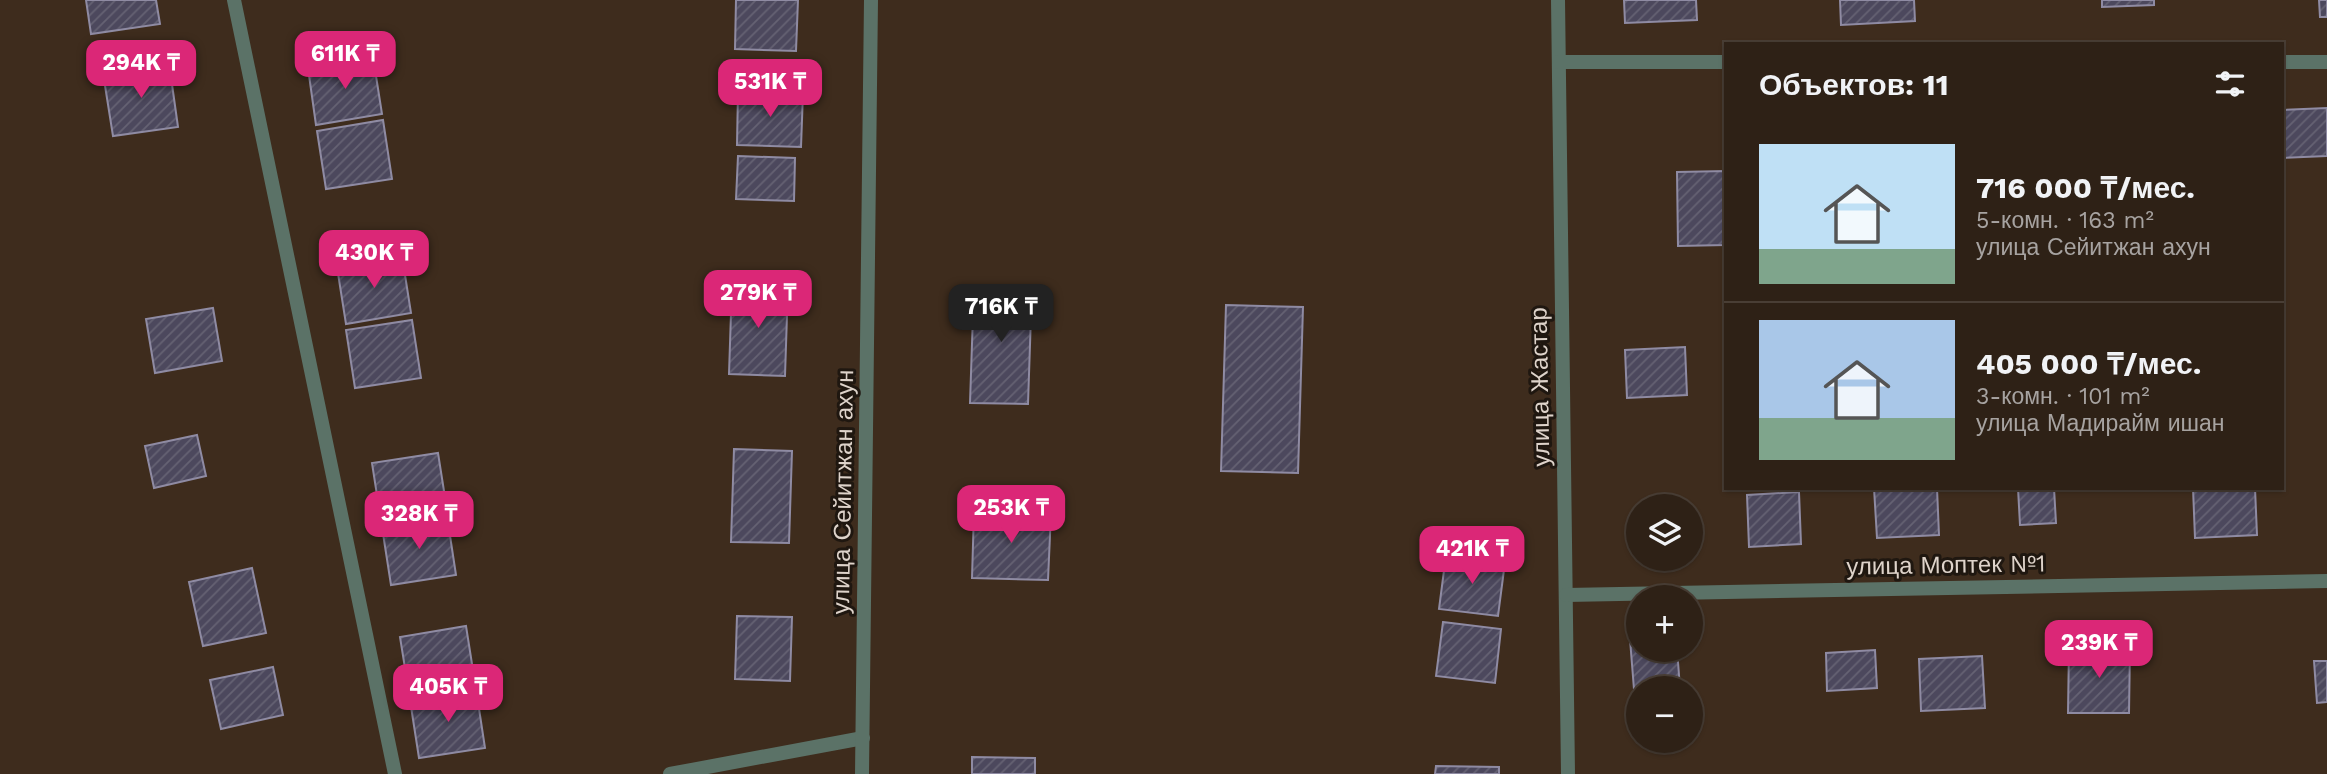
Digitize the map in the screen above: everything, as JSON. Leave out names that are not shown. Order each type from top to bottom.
[{"type":"street","points":[[234,0],[395,774]]},
{"type":"street","name":"улица Сейитжан ахун","points":[[862,774],[871,0]]},
{"type":"street","name":"улица Жастар","points":[[1558,0],[1568,774]]},
{"type":"street","points":[[1559,62],[1724,62]]},
{"type":"street","points":[[2284,62],[2327,62]]},
{"type":"street","name":"улица Моптек №1","points":[[1566,595],[2327,581]]},
{"type":"street","points":[[670,774],[863,738]]},
{"type":"building","points":[[86,0],[156,0],[160,24],[91,34]]},
{"type":"building","points":[[736,0],[798,0],[796,51],[735,49]]},
{"type":"building","points":[[1624,0],[1696,0],[1697,20],[1625,23]]},
{"type":"building","points":[[1840,0],[1914,0],[1915,21],[1841,25]]},
{"type":"building","points":[[2102,0],[2154,0],[2154,5],[2102,7]]},
{"type":"building","points":[[2319,0],[2327,0],[2327,17],[2320,17]]},
{"type":"building","points":[[373,57],[382,114],[316,125],[308,68]]},
{"type":"building","points":[[169,63],[178,127],[113,136],[103,73]]},
{"type":"building","points":[[738,91],[803,93],[801,147],[737,145]]},
{"type":"building","points":[[2327,108],[2327,156],[2284,158],[2284,110]]},
{"type":"building","points":[[383,120],[392,179],[326,189],[317,131]]},
{"type":"building","points":[[738,156],[795,158],[794,201],[736,199]]},
{"type":"building","points":[[1724,171],[1724,245],[1678,246],[1677,172]]},
{"type":"building","points":[[402,256],[411,313],[346,324],[337,267]]},
{"type":"building","points":[[732,283],[788,285],[785,376],[729,374]]},
{"type":"building","points":[[974,285],[1032,286],[1028,404],[970,403]]},
{"type":"building","points":[[1226,305],[1303,307],[1298,473],[1221,471]]},
{"type":"building","points":[[213,308],[222,361],[155,373],[146,319]]},
{"type":"building","points":[[412,320],[421,378],[355,388],[346,330]]},
{"type":"building","points":[[1685,347],[1687,395],[1627,398],[1625,350]]},
{"type":"building","points":[[197,435],[206,476],[154,488],[145,446]]},
{"type":"building","points":[[734,449],[792,451],[789,543],[731,542]]},
{"type":"building","points":[[438,453],[447,510],[381,521],[372,463]]},
{"type":"building","points":[[1874,490],[1937,490],[1939,535],[1877,538]]},
{"type":"building","points":[[2018,490],[2054,490],[2056,523],[2020,525]]},
{"type":"building","points":[[2193,490],[2255,490],[2257,535],[2195,538]]},
{"type":"building","points":[[1799,492],[1801,544],[1749,547],[1747,495]]},
{"type":"building","points":[[974,511],[1051,513],[1048,580],[972,578]]},
{"type":"building","points":[[447,516],[456,575],[391,585],[382,527]]},
{"type":"building","points":[[1446,555],[1505,562],[1498,616],[1439,609]]},
{"type":"building","points":[[252,568],[266,633],[203,646],[189,582]]},
{"type":"building","points":[[737,616],[792,617],[790,681],[735,679]]},
{"type":"building","points":[[1443,622],[1501,629],[1495,683],[1436,676]]},
{"type":"building","points":[[466,626],[475,683],[409,693],[400,637]]},
{"type":"building","points":[[2069,646],[2130,647],[2129,713],[2068,713]]},
{"type":"building","points":[[1875,650],[1877,688],[1827,691],[1826,653]]},
{"type":"building","points":[[1982,656],[1985,708],[1921,711],[1919,659]]},
{"type":"building","points":[[2314,661],[2327,661],[2327,702],[2317,703]]},
{"type":"building","points":[[1632,662],[1678,662],[1679,676],[1633,676]]},
{"type":"building","points":[[273,667],[283,715],[221,729],[210,680]]},
{"type":"building","points":[[476,689],[485,748],[419,758],[410,700]]},
{"type":"building","points":[[972,757],[1035,758],[1035,774],[972,774]]},
{"type":"building","points":[[1436,766],[1499,767],[1499,774],[1435,774]]}]
